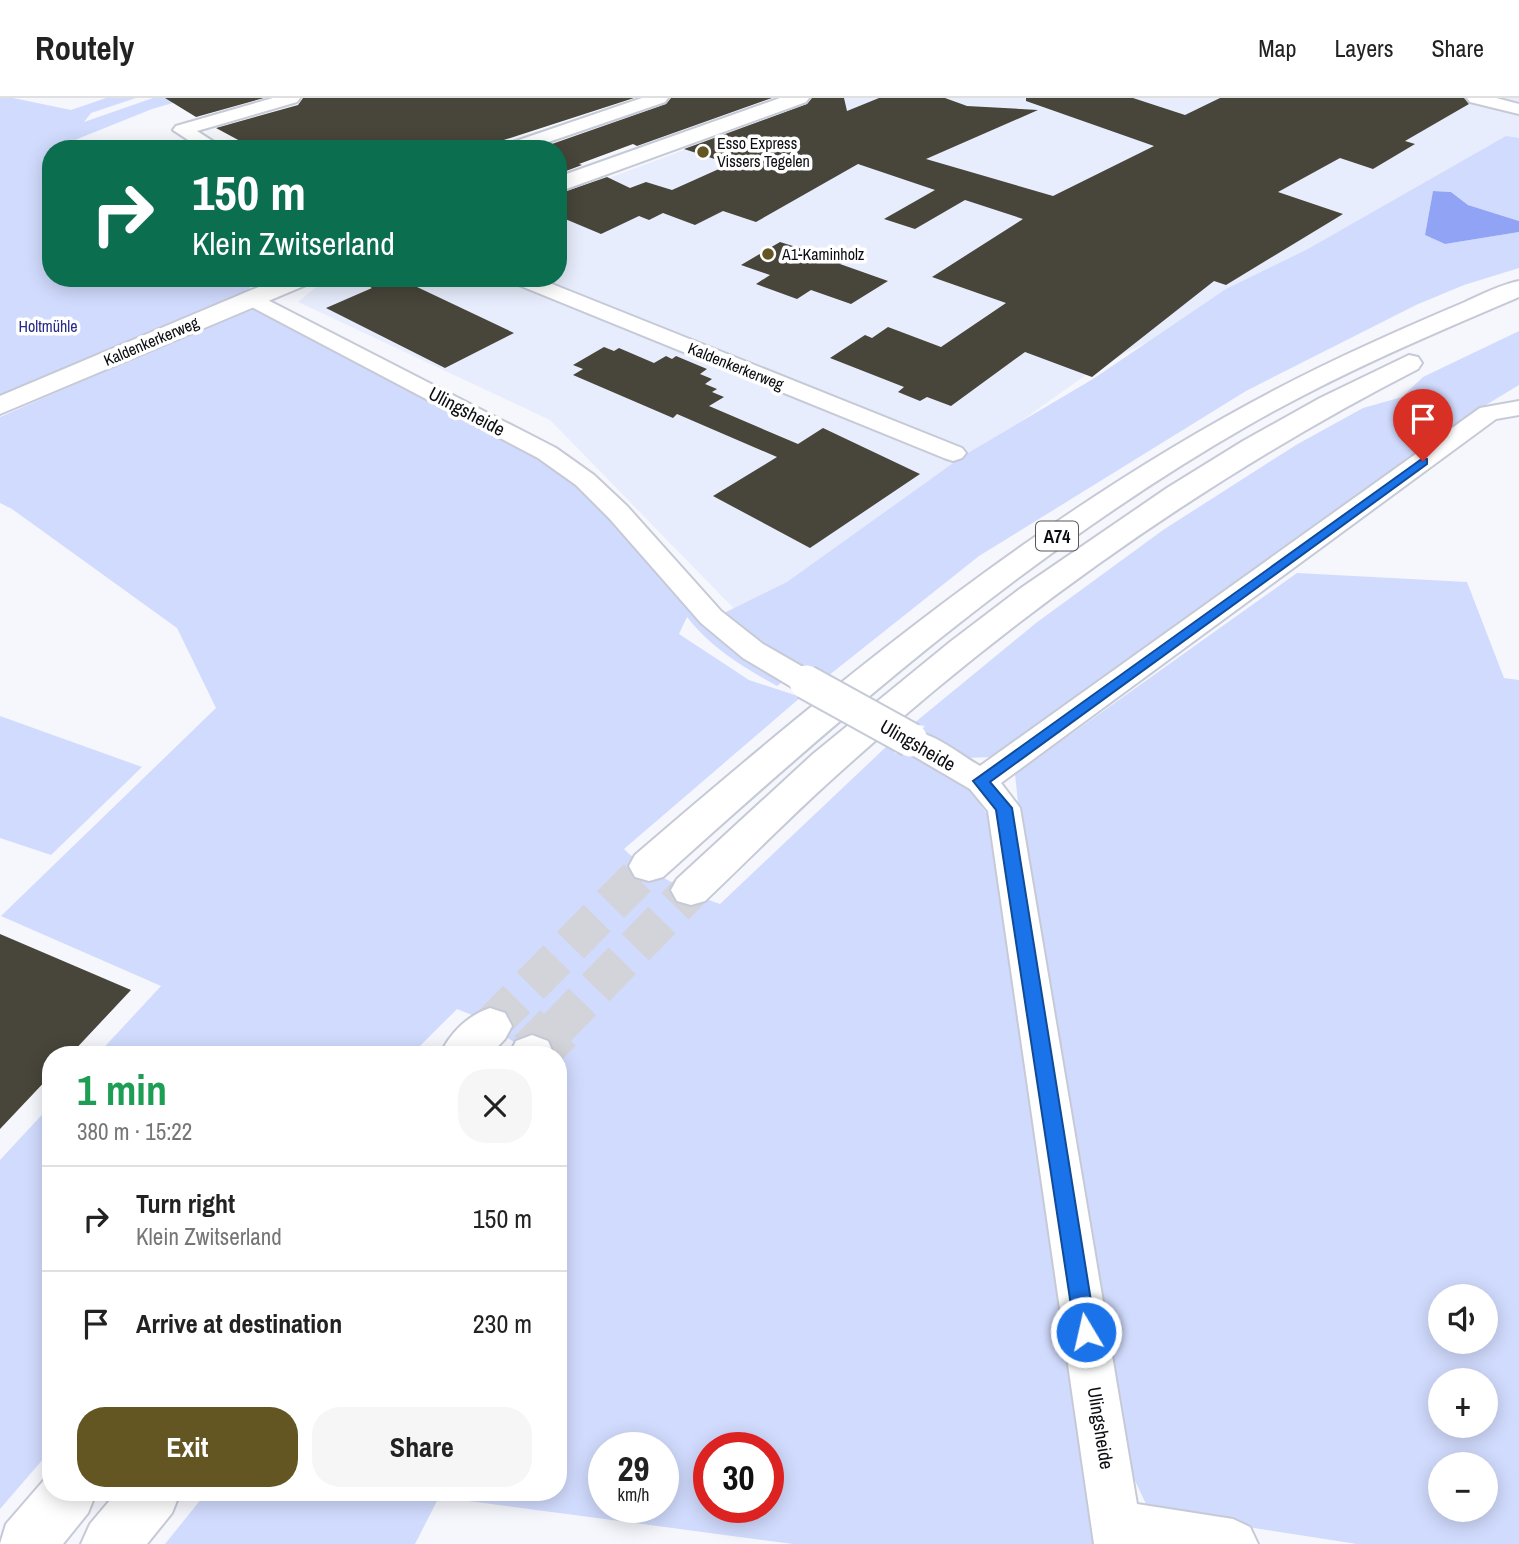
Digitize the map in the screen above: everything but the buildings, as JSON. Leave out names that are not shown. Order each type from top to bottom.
[{"type":"main road","points":[[567,182],[799,98]]},
{"type":"main road","name":"Kaldenkerkerweg","points":[[0,406],[280,287]]},
{"type":"main road","name":"A74","points":[[649,866],[786,744],[902,648],[1043,545],[1201,441],[1343,365],[1519,289]]},
{"type":"main road","name":"A74","points":[[691,890],[825,764],[937,670],[1070,567],[1227,460],[1377,379],[1519,314]]},
{"type":"main road","points":[[26,1544],[61,1501]]},
{"type":"main road","points":[[110,1544],[145,1501]]},
{"type":"street","points":[[536,140],[659,98]]},
{"type":"street","points":[[1476,98],[1519,109]]},
{"type":"street","points":[[200,140],[182,130],[279,99]]},
{"type":"street","name":"Kaldenkerkerweg","points":[[540,287],[953,453]]},
{"type":"street","name":"Ulingsheide","points":[[252,298],[547,453],[585,480],[618,512],[710,617],[753,651],[981,781],[1004,808],[1117,1535]]},
{"type":"street","points":[[981,781],[1489,413],[1519,408]]},
{"type":"street","points":[[1117,1535],[1233,1544]]},
{"type":"shaded area","points":[[824,98],[1519,98],[1519,147],[1090,372],[744,619],[550,420],[298,302],[318,287],[567,287],[567,194]]},
{"type":"green space","name":"Holtmühle","points":[[0,98],[13,98],[71,110],[106,98],[136,98],[91,113],[84,122],[153,98],[190,98],[152,109],[75,140],[42,140],[42,287],[250,287],[247,292],[0,397]]},
{"type":"green space","points":[[1506,136],[1519,138],[1519,221],[1468,205],[1451,192],[1433,191],[1425,235],[1445,244],[1519,232],[1519,268],[1464,285],[1416,305],[1246,391],[979,556],[828,676],[822,670],[814,677],[722,614],[787,582],[963,456],[1093,379],[1226,289],[1306,250]]},
{"type":"green space","points":[[248,308],[257,308],[539,457],[577,483],[699,618],[740,652],[785,680],[777,686],[740,664],[706,638],[687,617],[679,634],[749,680],[801,697],[624,849],[656,873],[720,904],[888,745],[896,754],[902,748],[970,790],[992,821],[1093,1544],[793,1544],[635,1523],[679,1523],[679,1432],[588,1432],[588,1517],[469,1501],[567,1501],[567,1046],[520,1046],[472,1015],[457,1009],[420,1046],[105,1046],[161,986],[1,916],[216,708],[177,628],[0,503],[0,417]]},
{"type":"green space","points":[[1519,331],[1519,385],[1476,411],[997,757],[963,758],[918,733],[925,726],[913,724],[1036,623],[1163,530],[1296,445],[1363,408],[1402,397],[1423,377]]},
{"type":"green space","points":[[1297,573],[1467,582],[1504,678],[1519,680],[1519,1544],[1357,1544],[1176,1516],[1146,1504],[1128,1466],[1021,832],[1015,774]]},
{"type":"green space","points":[[0,716],[142,767],[51,855],[0,838]]},
{"type":"green space","points":[[42,1115],[42,1460],[0,1509],[0,1160]]},
{"type":"green space","points":[[200,1501],[437,1501],[415,1544],[165,1544]]},
{"type":"water","points":[[1433,191],[1451,192],[1468,205],[1519,221],[1519,232],[1445,244],[1425,235]]},
{"type":"tunnel","points":[[490,1026],[649,866]]},
{"type":"tunnel","points":[[556,1029],[691,890]]},
{"type":"tunnel","points":[[540,1046],[558,1028]]},
{"type":"place","name":"Esso Express Vissers Tegelen","points":[[703,152]]},
{"type":"place","name":"A1-Kaminholz","points":[[768,254]]},
{"type":"route","points":[[1086,1332],[1004,808],[981,781],[1423,461]]}]
